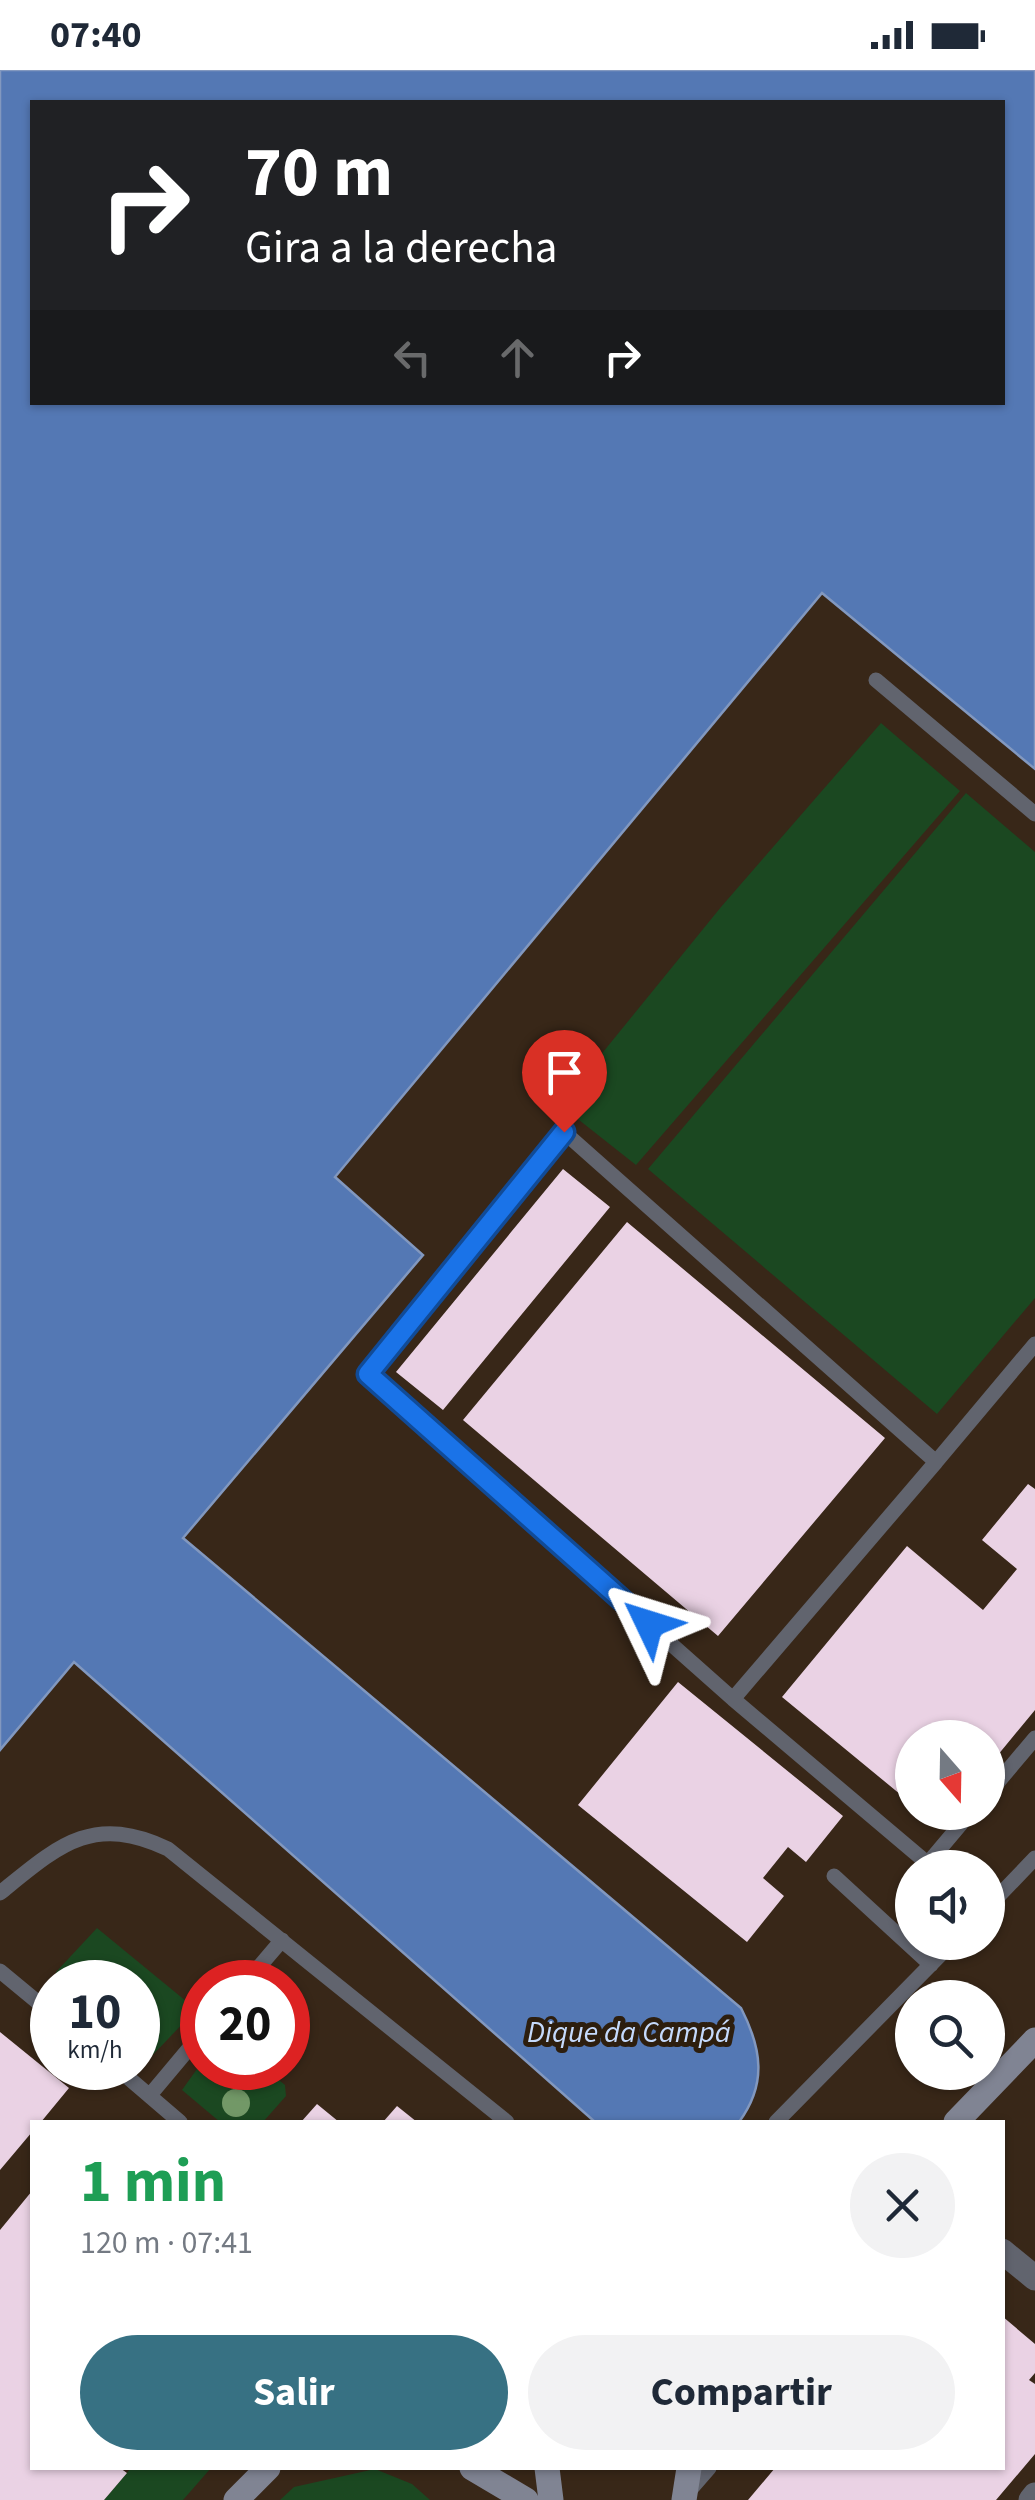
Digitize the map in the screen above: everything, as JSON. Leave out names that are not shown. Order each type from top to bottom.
[{"type":"main road","points":[[958,2120],[1035,2040]]},
{"type":"main road","points":[[236,2500],[266,2470]]},
{"type":"main road","points":[[475,2470],[526,2500]]},
{"type":"main road","points":[[546,2470],[551,2500]]},
{"type":"main road","points":[[686,2497],[689,2470]]},
{"type":"street","points":[[1005,2253],[1035,2278]]},
{"type":"lane","points":[[876,680],[1035,814]]},
{"type":"lane","points":[[912,1850],[368,1374],[564,1132],[936,1462]]},
{"type":"lane","points":[[734,1698],[1035,1344]]},
{"type":"lane","points":[[1005,1774],[1035,1738]]},
{"type":"lane","points":[[942,1850],[957,1830]]},
{"type":"lane","points":[[0,1893],[78,1836],[107,1832],[142,1836],[168,1848],[505,2120]]},
{"type":"lane","points":[[1005,1890],[1035,1858]]},
{"type":"lane","points":[[834,1876],[931,1966]]},
{"type":"lane","points":[[265,1960],[282,1940]]},
{"type":"lane","points":[[778,2120],[936,1960]]},
{"type":"lane","points":[[0,1972],[30,1996]]},
{"type":"lane","points":[[150,2094],[180,2059]]},
{"type":"lane","points":[[145,2090],[178,2120]]},
{"type":"lane","points":[[686,2497],[707,2470]]},
{"type":"green space","points":[[881,723],[960,791],[636,1165],[560,1105],[721,907]]},
{"type":"green space","points":[[966,793],[1035,852],[1035,1298],[937,1414],[648,1169]]},
{"type":"green space","points":[[97,1928],[136,1960],[67,1960]]},
{"type":"green space","points":[[160,1980],[180,1996],[180,2026],[160,2047]]},
{"type":"green space","points":[[182,2090],[285,2090],[286,2096],[265,2120],[218,2120]]},
{"type":"green space","points":[[129,2470],[209,2470],[183,2500],[104,2500]]},
{"type":"green space","points":[[377,2470],[412,2484],[430,2500],[280,2500],[294,2487]]},
{"type":"water","name":"Dique da Campá","points":[[0,70],[1035,70],[1035,769],[822,593],[335,1177],[423,1255],[183,1538],[741,2008],[753,2038],[758,2066],[754,2094],[740,2120],[593,2120],[74,1662],[0,1750]]},
{"type":"building","points":[[563,1169],[610,1207],[443,1410],[396,1372]]},
{"type":"building","points":[[627,1222],[885,1438],[718,1636],[463,1420]]},
{"type":"building","points":[[1028,1484],[1035,1489],[1035,1710],[1005,1746],[1005,1720],[895,1720],[895,1790],[782,1697],[907,1546],[983,1610],[1017,1569],[982,1540]]},
{"type":"building","points":[[678,1682],[843,1816],[806,1862],[788,1847],[763,1878],[784,1896],[747,1942],[578,1805]]},
{"type":"building","points":[[0,2032],[30,2056],[30,2090],[67,2090],[43,2120],[30,2120],[30,2134],[0,2170]]},
{"type":"building","points":[[317,2104],[337,2120],[303,2120]]},
{"type":"building","points":[[397,2106],[414,2120],[385,2120]]},
{"type":"building","points":[[30,2193],[30,2470],[127,2473],[104,2500],[0,2500],[0,2230]]},
{"type":"building","points":[[1005,2319],[1035,2344],[1035,2373],[1029,2380],[1035,2384],[1035,2454],[996,2500],[748,2500],[773,2470],[1005,2470]]},
{"type":"route","points":[[564,1132],[368,1374],[649,1624]]}]
